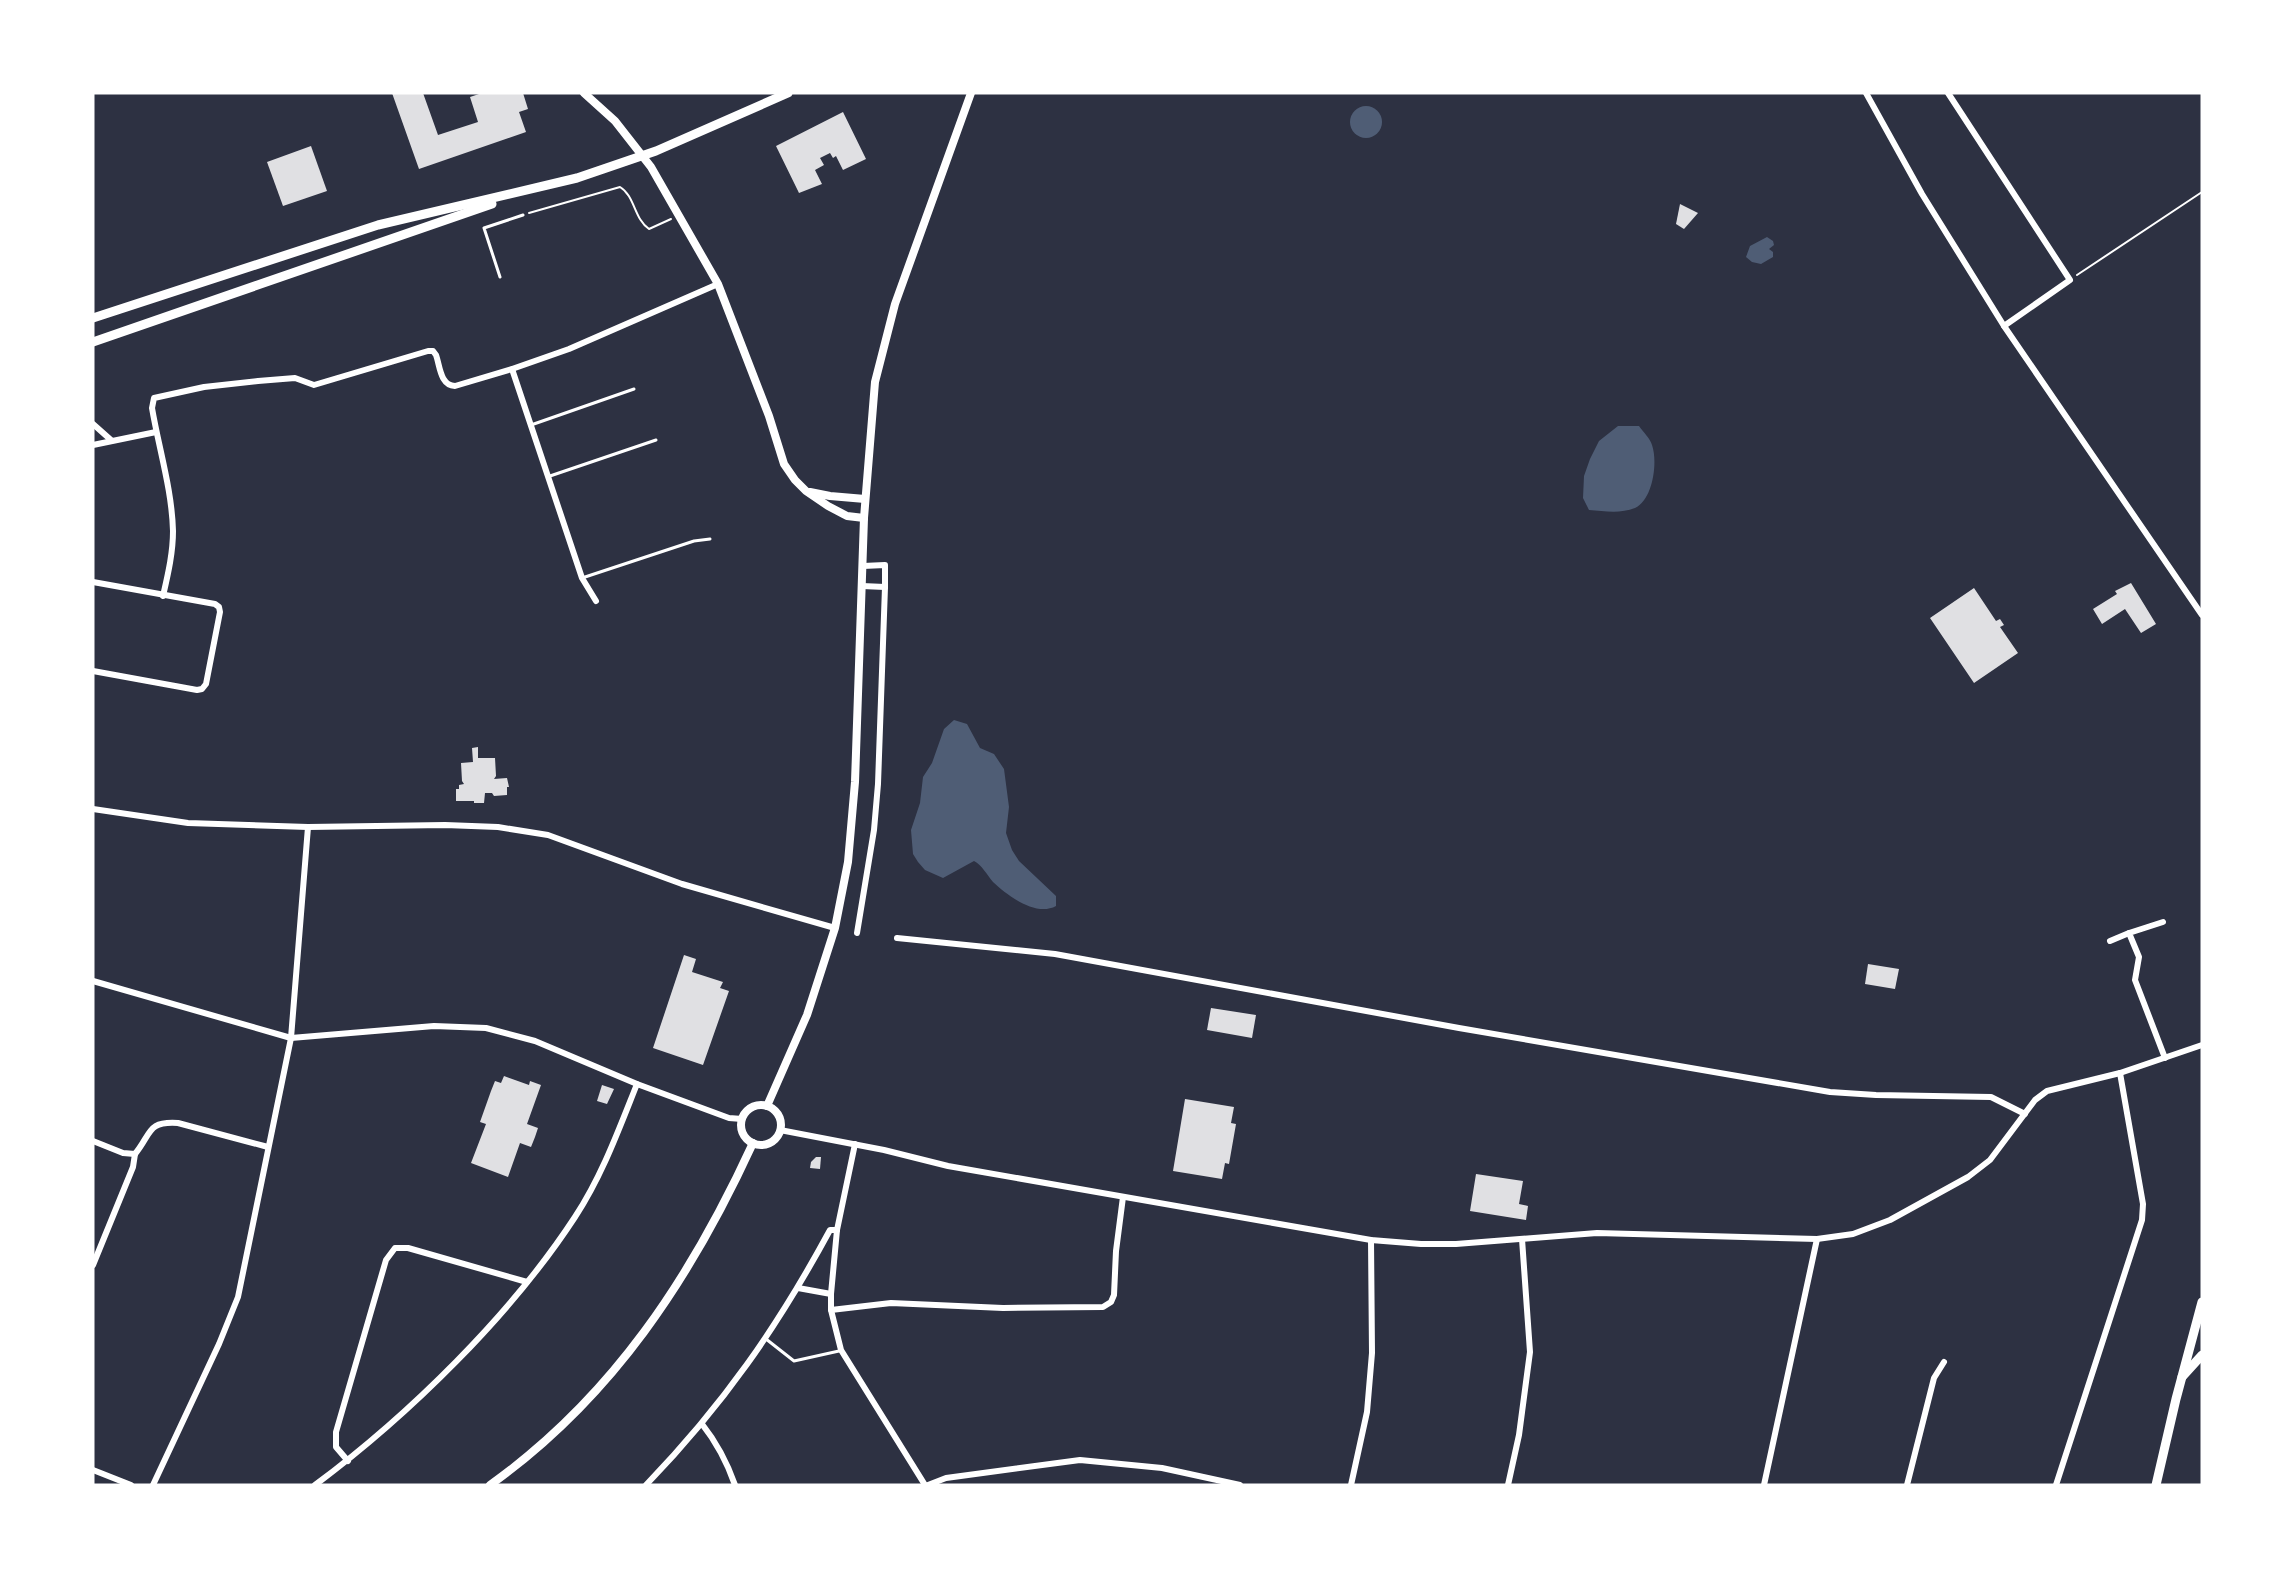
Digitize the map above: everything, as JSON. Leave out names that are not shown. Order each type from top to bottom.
[{"type":"main road","points":[[93,318],[378,225],[576,178],[643,156],[788,93]]},
{"type":"main road","points":[[93,342],[537,189]]},
{"type":"main road","points":[[93,313],[104,315]]},
{"type":"main road","points":[[2156,1485],[2181,1379],[2199,1326],[2202,1302]]},
{"type":"main road","points":[[2181,1379],[2202,1355]]},
{"type":"street","points":[[584,93],[615,121],[643,156],[718,284],[761,393],[784,464],[806,491],[828,506],[847,516],[864,518]]},
{"type":"street","points":[[767,1106],[807,1015],[835,928],[848,862],[853,817],[865,499],[875,382],[895,304],[970,93]]},
{"type":"street","points":[[1866,93],[1922,194],[2004,326],[2202,615]]},
{"type":"street","points":[[1947,93],[2070,280],[2004,326]]},
{"type":"street","points":[[163,596],[171,556],[172,522],[169,490],[152,408],[154,399],[204,387],[258,381],[295,378],[314,385],[428,351],[433,351],[436,355],[445,383],[455,386],[569,349],[718,284]]},
{"type":"street","points":[[512,369],[582,578],[596,601]]},
{"type":"street","points":[[93,424],[111,440]]},
{"type":"street","points":[[93,444],[156,432]]},
{"type":"street","points":[[806,491],[865,499]]},
{"type":"street","points":[[857,933],[874,830],[877,796],[885,587],[885,565],[863,566]]},
{"type":"street","points":[[93,582],[215,604],[219,607],[220,612],[206,684],[202,689],[197,690],[93,671]]},
{"type":"street","points":[[862,586],[885,587]]},
{"type":"street","points":[[93,809],[188,823],[308,827],[445,825],[498,827],[548,835],[682,885],[835,928]]},
{"type":"street","points":[[153,1485],[210,1364],[238,1297],[291,1038],[308,827]]},
{"type":"street","points":[[2110,940],[2163,922]]},
{"type":"street","points":[[2129,933],[2139,957],[2135,980],[2165,1058]]},
{"type":"street","points":[[897,938],[1055,954],[1466,1030],[1830,1092],[1876,1095],[1991,1096],[2025,1114]]},
{"type":"street","points":[[93,981],[291,1038],[434,1026],[486,1028],[535,1041],[638,1084],[729,1118],[741,1119]]},
{"type":"street","points":[[780,1130],[855,1144],[948,1167],[1371,1240],[1432,1244],[1597,1233],[1817,1239],[1853,1234],[1890,1220],[1968,1177],[1996,1153],[2035,1100],[2047,1090],[2120,1073],[2202,1046]]},
{"type":"street","points":[[2056,1485],[2142,1220],[2143,1204],[2120,1073]]},
{"type":"street","points":[[315,1485],[348,1461],[408,1408],[482,1333],[527,1282],[576,1216],[597,1177],[638,1084]]},
{"type":"street","points":[[767,1106],[779,1116],[780,1130],[777,1136],[766,1144],[753,1143],[741,1131],[741,1119],[752,1107],[767,1106]]},
{"type":"street","points":[[93,1265],[133,1167],[135,1154],[157,1123],[178,1123],[268,1147]]},
{"type":"street","points":[[93,1141],[123,1153],[135,1154]]},
{"type":"street","points":[[490,1485],[533,1453],[582,1406],[611,1376],[643,1336],[692,1263],[753,1143]]},
{"type":"street","points":[[855,1144],[837,1230],[831,1310],[841,1350],[927,1485],[946,1478],[1080,1460],[1162,1467],[1240,1485]]},
{"type":"street","points":[[831,1310],[891,1303],[1002,1308],[1103,1307],[1111,1302],[1114,1295],[1116,1251],[1124,1197]]},
{"type":"street","points":[[646,1485],[702,1424],[766,1339],[830,1230],[837,1230]]},
{"type":"street","points":[[1508,1485],[1519,1435],[1530,1352],[1522,1239]]},
{"type":"street","points":[[1764,1485],[1817,1239]]},
{"type":"street","points":[[1351,1485],[1367,1412],[1372,1353],[1371,1240]]},
{"type":"street","points":[[348,1461],[336,1447],[336,1432],[386,1260],[395,1248],[408,1248],[527,1282]]},
{"type":"street","points":[[798,1288],[831,1294]]},
{"type":"street","points":[[1906,1485],[1934,1378],[1944,1362]]},
{"type":"street","points":[[702,1424],[716,1441],[728,1463],[735,1485]]},
{"type":"street","points":[[93,1470],[131,1485]]},
{"type":"lane","points":[[500,277],[484,228],[523,215]]},
{"type":"lane","points":[[530,425],[634,389]]},
{"type":"lane","points":[[548,477],[656,440]]},
{"type":"lane","points":[[582,578],[694,541],[710,539]]},
{"type":"lane","points":[[766,1339],[794,1361],[841,1350]]},
{"type":"path","points":[[523,215],[620,187],[627,191],[643,225],[649,228],[679,215]]},
{"type":"path","points":[[2070,280],[2202,192]]},
{"type":"water","points":[[1366,106],[1377,111],[1382,122],[1377,133],[1366,138],[1355,133],[1350,122],[1355,111]]},
{"type":"water","points":[[1767,237],[1773,241],[1774,245],[1769,249],[1773,252],[1773,257],[1761,264],[1752,262],[1746,257],[1750,246]]},
{"type":"water","points":[[1618,426],[1639,426],[1651,442],[1654,452],[1654,470],[1650,489],[1641,504],[1635,508],[1618,512],[1589,510],[1583,498],[1584,476],[1599,441]]},
{"type":"water","points":[[954,720],[967,724],[980,748],[994,754],[1004,769],[1009,807],[1006,833],[1012,850],[1019,861],[1056,896],[1056,906],[1040,909],[1014,899],[999,888],[974,861],[943,878],[925,870],[913,854],[911,830],[920,803],[923,777],[932,763],[944,729]]},
{"type":"building","points":[[392,93],[423,93],[438,135],[478,122],[470,97],[482,93],[523,93],[528,109],[519,112],[526,132],[419,169]]},
{"type":"building","points":[[843,112],[866,159],[843,170],[836,156],[833,158],[830,153],[820,158],[824,165],[815,170],[822,184],[799,193],[776,146]]},
{"type":"building","points":[[311,146],[327,191],[283,206],[267,162]]},
{"type":"building","points":[[1680,204],[1698,213],[1684,229],[1676,224]]},
{"type":"building","points":[[2131,583],[2156,624],[2141,633],[2125,609],[2102,624],[2093,609],[2117,594],[2115,591]]},
{"type":"building","points":[[1974,588],[1996,621],[2000,619],[2004,625],[2000,627],[2018,653],[1974,683],[1930,618]]},
{"type":"building","points":[[478,747],[478,758],[495,758],[496,776],[494,779],[507,778],[509,787],[507,787],[507,795],[494,796],[492,793],[485,793],[484,803],[456,801],[456,789],[459,789],[459,785],[464,784],[461,763],[473,762],[472,748]]},
{"type":"building","points":[[684,955],[696,959],[692,972],[723,982],[720,988],[729,991],[703,1065],[653,1048]]},
{"type":"building","points":[[1868,964],[1899,969],[1895,989],[1865,984]]},
{"type":"building","points":[[1211,1008],[1256,1015],[1252,1038],[1207,1030]]},
{"type":"building","points":[[504,1076],[529,1085],[530,1081],[541,1085],[527,1124],[538,1128],[535,1137],[531,1147],[520,1143],[508,1177],[471,1163],[486,1124],[480,1122],[491,1091],[495,1081],[501,1083]]},
{"type":"building","points":[[602,1085],[614,1089],[607,1104],[597,1101]]},
{"type":"building","points":[[1185,1099],[1234,1107],[1231,1123],[1236,1124],[1229,1164],[1225,1163],[1222,1179],[1173,1171]]},
{"type":"building","points":[[816,1157],[821,1157],[820,1169],[810,1168],[811,1162]]},
{"type":"building","points":[[1476,1174],[1523,1181],[1519,1204],[1528,1206],[1526,1220],[1470,1211]]}]
